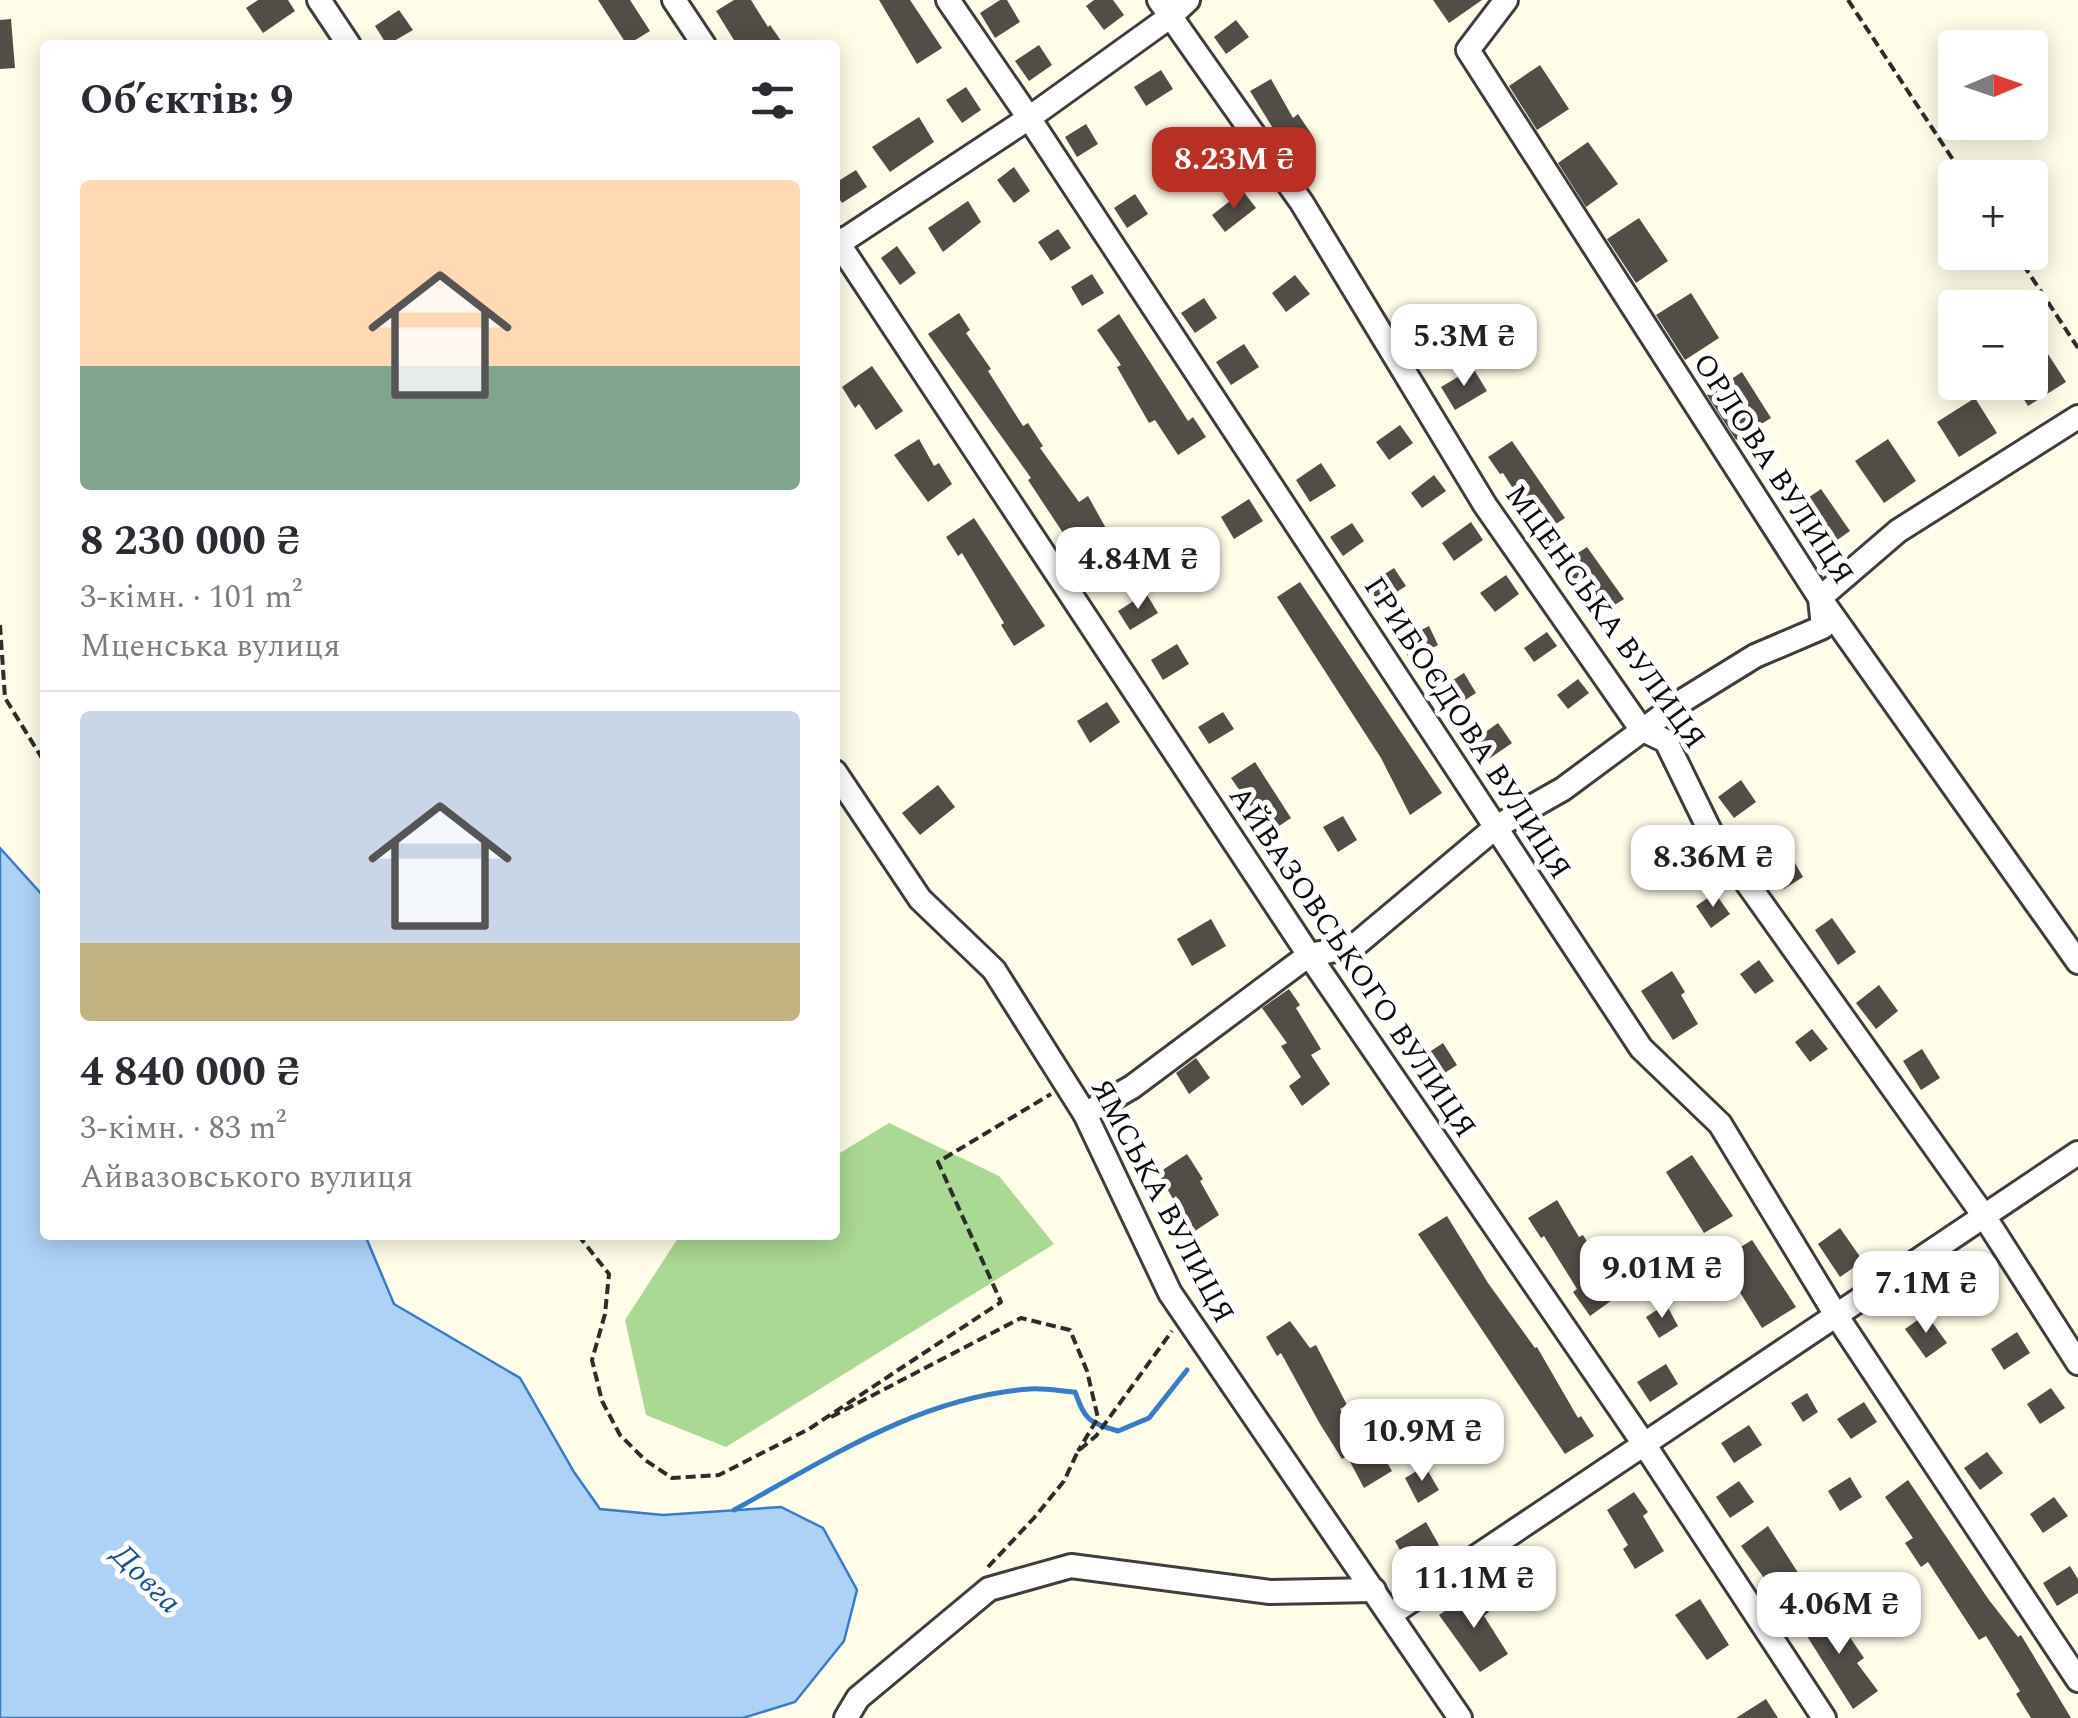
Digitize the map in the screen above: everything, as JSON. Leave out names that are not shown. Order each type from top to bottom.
[{"type":"street","points":[[319,0],[346,40]]},
{"type":"street","points":[[674,0],[701,40]]},
{"type":"street","name":"ГРИБОЄДОВА ВУЛИЦЯ","points":[[948,0],[1642,1048],[1720,1124],[1836,1315],[2078,1680]]},
{"type":"street","name":"ОРЛОВА ВУЛИЦЯ","points":[[1506,0],[1468,50],[1820,598],[2078,962]]},
{"type":"street","points":[[840,239],[1029,118],[1173,5]]},
{"type":"street","name":"МЦЕНСЬКА ВУЛИЦЯ","points":[[1173,5],[1302,203],[1485,505],[1641,729],[1666,741],[1710,831],[1984,1216],[2078,1363]]},
{"type":"street","name":"АЙВАЗОВСЬКОГО ВУЛИЦЯ","points":[[840,248],[1309,955],[1644,1444],[1824,1718]]},
{"type":"street","points":[[1085,1114],[1132,1087],[1309,955],[1353,947],[1496,827],[1564,789],[1641,729],[1755,656],[1823,627],[1820,598],[1898,530],[2078,417]]},
{"type":"street","name":"ЯМСЬКА ВУЛИЦЯ","points":[[840,779],[920,898],[994,970],[1085,1114],[1184,1316],[1460,1718]]},
{"type":"street","points":[[1390,1614],[2078,1152]]},
{"type":"street","points":[[846,1718],[858,1698],[989,1589],[1071,1566],[1270,1592],[1374,1590]]},
{"type":"path","points":[[1848,0],[1953,160]]},
{"type":"path","points":[[2027,270],[2078,348]]},
{"type":"path","points":[[0,625],[5,698],[40,755]]},
{"type":"path","points":[[809,1429],[1001,1302],[938,1162],[1066,1085]]},
{"type":"path","points":[[582,1240],[610,1274],[605,1314],[592,1360],[602,1401],[620,1435],[645,1460],[672,1478],[719,1475],[1022,1318],[1070,1330],[1087,1372],[1098,1418],[1064,1481],[983,1572]]},
{"type":"path","points":[[1078,1451],[1096,1436],[1184,1316]]},
{"type":"green space","points":[[889,1123],[999,1176],[1054,1244],[726,1447],[646,1415],[625,1320],[677,1240],[840,1240],[840,1153]]},
{"type":"water","name":"Довга","points":[[0,848],[40,892],[40,1240],[367,1240],[394,1304],[520,1378],[600,1509],[663,1515],[781,1507],[823,1528],[857,1590],[844,1641],[795,1702],[743,1718],[0,1718]]},
{"type":"building","points":[[258,0],[288,0],[295,11],[263,33],[246,8]]},
{"type":"building","points":[[598,0],[630,0],[650,31],[635,40],[624,40]]},
{"type":"building","points":[[734,0],[751,0],[780,40],[734,40],[716,11]]},
{"type":"building","points":[[879,0],[910,0],[942,48],[917,64]]},
{"type":"building","points":[[1000,0],[1007,0],[1020,22],[995,38],[980,13]]},
{"type":"building","points":[[1094,0],[1113,0],[1124,15],[1104,30],[1086,6]]},
{"type":"building","points":[[1433,0],[1482,0],[1449,23]]},
{"type":"building","points":[[399,10],[413,30],[396,40],[384,40],[375,26]]},
{"type":"building","points":[[11,19],[15,68],[0,69],[0,20]]},
{"type":"building","points":[[1236,20],[1249,37],[1226,54],[1214,37]]},
{"type":"building","points":[[1039,45],[1052,65],[1029,81],[1015,61]]},
{"type":"building","points":[[1540,65],[1569,109],[1537,130],[1509,86]]},
{"type":"building","points":[[1161,70],[1173,89],[1146,106],[1134,87]]},
{"type":"building","points":[[1271,79],[1293,118],[1298,114],[1312,135],[1287,151],[1250,91]]},
{"type":"building","points":[[966,87],[981,110],[962,123],[946,100]]},
{"type":"building","points":[[919,117],[934,142],[890,172],[872,147]]},
{"type":"building","points":[[1086,124],[1098,144],[1077,157],[1065,137]]},
{"type":"building","points":[[1206,139],[1218,156],[1195,173],[1183,156]]},
{"type":"building","points":[[1588,142],[1618,184],[1586,207],[1558,163]]},
{"type":"building","points":[[1014,167],[1030,191],[1014,203],[997,180]]},
{"type":"building","points":[[856,170],[867,187],[842,203],[840,180]]},
{"type":"building","points":[[1243,191],[1256,208],[1225,232],[1212,215]]},
{"type":"building","points":[[1135,194],[1148,214],[1127,228],[1114,208]]},
{"type":"building","points":[[968,201],[981,222],[943,252],[928,228]]},
{"type":"building","points":[[1639,218],[1668,261],[1636,283],[1607,239]]},
{"type":"building","points":[[1058,229],[1071,248],[1051,261],[1038,242]]},
{"type":"building","points":[[897,246],[916,273],[900,285],[881,258]]},
{"type":"building","points":[[1092,274],[1104,293],[1082,306],[1071,287]]},
{"type":"building","points":[[1295,275],[1310,294],[1286,312],[1272,293]]},
{"type":"building","points":[[1691,293],[1719,338],[1685,360],[1656,315]]},
{"type":"building","points":[[1204,298],[1217,318],[1195,333],[1181,313]]},
{"type":"building","points":[[1471,310],[1484,332],[1460,347],[1447,325]]},
{"type":"building","points":[[959,313],[970,330],[966,333],[1023,426],[1028,423],[1043,446],[1040,448],[1079,502],[1088,496],[1122,557],[1094,573],[1072,535],[1067,539],[1028,480],[1031,478],[928,334]]},
{"type":"building","points":[[1119,314],[1188,421],[1193,417],[1206,437],[1178,455],[1155,420],[1149,423],[1117,367],[1121,365],[1097,330]]},
{"type":"building","points":[[1244,344],[1259,367],[1231,385],[1216,362]]},
{"type":"building","points":[[2048,354],[2066,382],[2048,393]]},
{"type":"building","points":[[872,366],[903,411],[876,430],[842,387]]},
{"type":"building","points":[[1473,368],[1487,391],[1455,410],[1441,387]]},
{"type":"building","points":[[1742,372],[1771,418],[1736,440],[1707,395]]},
{"type":"building","points":[[1976,400],[1997,433],[1959,457],[1937,422]]},
{"type":"building","points":[[1400,425],[1413,443],[1389,460],[1376,442]]},
{"type":"building","points":[[919,439],[934,466],[939,463],[952,484],[928,502],[894,455]]},
{"type":"building","points":[[1888,439],[1916,481],[1884,503],[1855,461]]},
{"type":"building","points":[[1512,441],[1565,518],[1542,533],[1488,457]]},
{"type":"building","points":[[1321,463],[1336,486],[1310,502],[1296,480]]},
{"type":"building","points":[[1434,475],[1446,491],[1422,508],[1411,493]]},
{"type":"building","points":[[1821,489],[1850,531],[1816,555],[1787,512]]},
{"type":"building","points":[[1249,499],[1263,521],[1234,539],[1221,517]]},
{"type":"building","points":[[974,518],[1045,626],[1014,646],[962,553],[958,556],[946,537]]},
{"type":"building","points":[[1471,522],[1483,540],[1454,561],[1442,543]]},
{"type":"building","points":[[1352,523],[1364,541],[1343,556],[1330,537]]},
{"type":"building","points":[[1587,547],[1624,599],[1596,617],[1561,564]]},
{"type":"building","points":[[1394,568],[1406,586],[1379,603],[1367,585]]},
{"type":"building","points":[[1506,575],[1519,594],[1495,612],[1480,593]]},
{"type":"building","points":[[1300,582],[1442,793],[1410,815],[1381,758],[1277,597]]},
{"type":"building","points":[[1146,593],[1158,613],[1130,630],[1118,611]]},
{"type":"building","points":[[1429,626],[1438,645],[1410,660],[1400,641]]},
{"type":"building","points":[[1547,632],[1557,646],[1534,662],[1524,648]]},
{"type":"building","points":[[1177,644],[1189,664],[1163,680],[1151,660]]},
{"type":"building","points":[[1464,673],[1476,693],[1448,711],[1436,691]]},
{"type":"building","points":[[1578,679],[1589,693],[1568,709],[1557,695]]},
{"type":"building","points":[[1107,702],[1120,722],[1090,743],[1077,721]]},
{"type":"building","points":[[1223,712],[1234,729],[1209,744],[1198,727]]},
{"type":"building","points":[[1498,723],[1512,743],[1483,763],[1470,743]]},
{"type":"building","points":[[1255,762],[1291,818],[1269,833],[1231,778]]},
{"type":"building","points":[[1741,780],[1756,802],[1734,818],[1718,797]]},
{"type":"building","points":[[938,785],[955,807],[920,835],[902,813]]},
{"type":"building","points":[[1343,816],[1357,840],[1338,852],[1323,827]]},
{"type":"building","points":[[1791,856],[1803,877],[1784,889],[1771,869]]},
{"type":"building","points":[[1715,893],[1730,914],[1711,928],[1696,906]]},
{"type":"building","points":[[1832,918],[1856,952],[1838,965],[1815,930]]},
{"type":"building","points":[[1211,919],[1226,946],[1192,966],[1177,939]]},
{"type":"building","points":[[1759,960],[1774,981],[1755,994],[1740,974]]},
{"type":"building","points":[[1672,971],[1698,1024],[1673,1040],[1641,991]]},
{"type":"building","points":[[1879,985],[1898,1011],[1876,1029],[1856,1003]]},
{"type":"building","points":[[1289,989],[1321,1049],[1311,1055],[1330,1084],[1302,1106],[1289,1086],[1301,1077],[1281,1046],[1287,1043],[1262,1008]]},
{"type":"building","points":[[1812,1029],[1828,1049],[1810,1062],[1795,1042]]},
{"type":"building","points":[[1443,1043],[1457,1065],[1434,1080],[1420,1058]]},
{"type":"building","points":[[1922,1049],[1940,1078],[1921,1090],[1903,1061]]},
{"type":"building","points":[[1196,1058],[1210,1078],[1189,1094],[1176,1073]]},
{"type":"building","points":[[1187,1154],[1219,1215],[1195,1231],[1158,1173]]},
{"type":"building","points":[[1692,1155],[1733,1216],[1704,1233],[1666,1172]]},
{"type":"building","points":[[1557,1200],[1579,1237],[1583,1235],[1604,1269],[1609,1266],[1626,1290],[1590,1316],[1544,1236],[1541,1238],[1528,1218]]},
{"type":"building","points":[[1447,1216],[1488,1283],[1537,1347],[1578,1418],[1581,1416],[1594,1436],[1565,1454],[1418,1234]]},
{"type":"building","points":[[1840,1228],[1863,1261],[1840,1277],[1818,1244]]},
{"type":"building","points":[[1752,1240],[1796,1307],[1762,1328],[1720,1260]]},
{"type":"building","points":[[1666,1304],[1678,1326],[1659,1338],[1646,1317]]},
{"type":"building","points":[[1926,1314],[1947,1343],[1926,1358],[1905,1329]]},
{"type":"building","points":[[1290,1321],[1310,1348],[1316,1345],[1347,1405],[1340,1409],[1369,1455],[1379,1449],[1392,1471],[1364,1488],[1347,1456],[1342,1459],[1320,1424],[1281,1353],[1277,1356],[1266,1337]]},
{"type":"building","points":[[2017,1332],[2030,1353],[2004,1370],[1991,1349]]},
{"type":"building","points":[[1666,1364],[1678,1384],[1650,1402],[1637,1382]]},
{"type":"building","points":[[2051,1388],[2065,1408],[2040,1424],[2027,1404]]},
{"type":"building","points":[[1807,1393],[1818,1412],[1803,1422],[1791,1403]]},
{"type":"building","points":[[1864,1402],[1877,1422],[1851,1439],[1837,1419]]},
{"type":"building","points":[[1749,1425],[1762,1445],[1734,1463],[1721,1443]]},
{"type":"building","points":[[1987,1452],[2003,1473],[1980,1490],[1964,1468]]},
{"type":"building","points":[[1425,1466],[1439,1490],[1418,1503],[1405,1478]]},
{"type":"building","points":[[1850,1477],[1862,1497],[1840,1511],[1828,1491]]},
{"type":"building","points":[[1908,1480],[1989,1600],[2018,1637],[2021,1635],[2071,1718],[2031,1718],[2016,1694],[2020,1691],[1986,1636],[1979,1640],[1928,1562],[1921,1567],[1905,1543],[1913,1538],[1885,1497]]},
{"type":"building","points":[[1739,1481],[1754,1502],[1730,1518],[1716,1497]]},
{"type":"building","points":[[1634,1492],[1648,1512],[1643,1516],[1664,1551],[1635,1569],[1623,1549],[1628,1545],[1607,1510]]},
{"type":"building","points":[[2054,1497],[2068,1516],[2043,1533],[2030,1514]]},
{"type":"building","points":[[1426,1522],[1439,1545],[1407,1563],[1395,1541]]},
{"type":"building","points":[[1768,1526],[1804,1582],[1779,1599],[1741,1546]]},
{"type":"building","points":[[2070,1566],[2078,1579],[2078,1593],[2057,1606],[2043,1583]]},
{"type":"building","points":[[1475,1591],[1489,1612],[1484,1616],[1508,1654],[1480,1672],[1439,1615]]},
{"type":"building","points":[[1700,1599],[1729,1645],[1707,1660],[1675,1615]]},
{"type":"building","points":[[1824,1607],[1840,1633],[1845,1630],[1864,1658],[1857,1663],[1878,1691],[1853,1709],[1798,1622]]},
{"type":"building","points":[[1766,1699],[1778,1718],[1736,1718]]},
{"type":"waterway","points":[[734,1510],[876,1433],[950,1404],[990,1394],[1035,1389],[1075,1392],[1089,1419],[1118,1431],[1149,1418],[1187,1370]]}]
